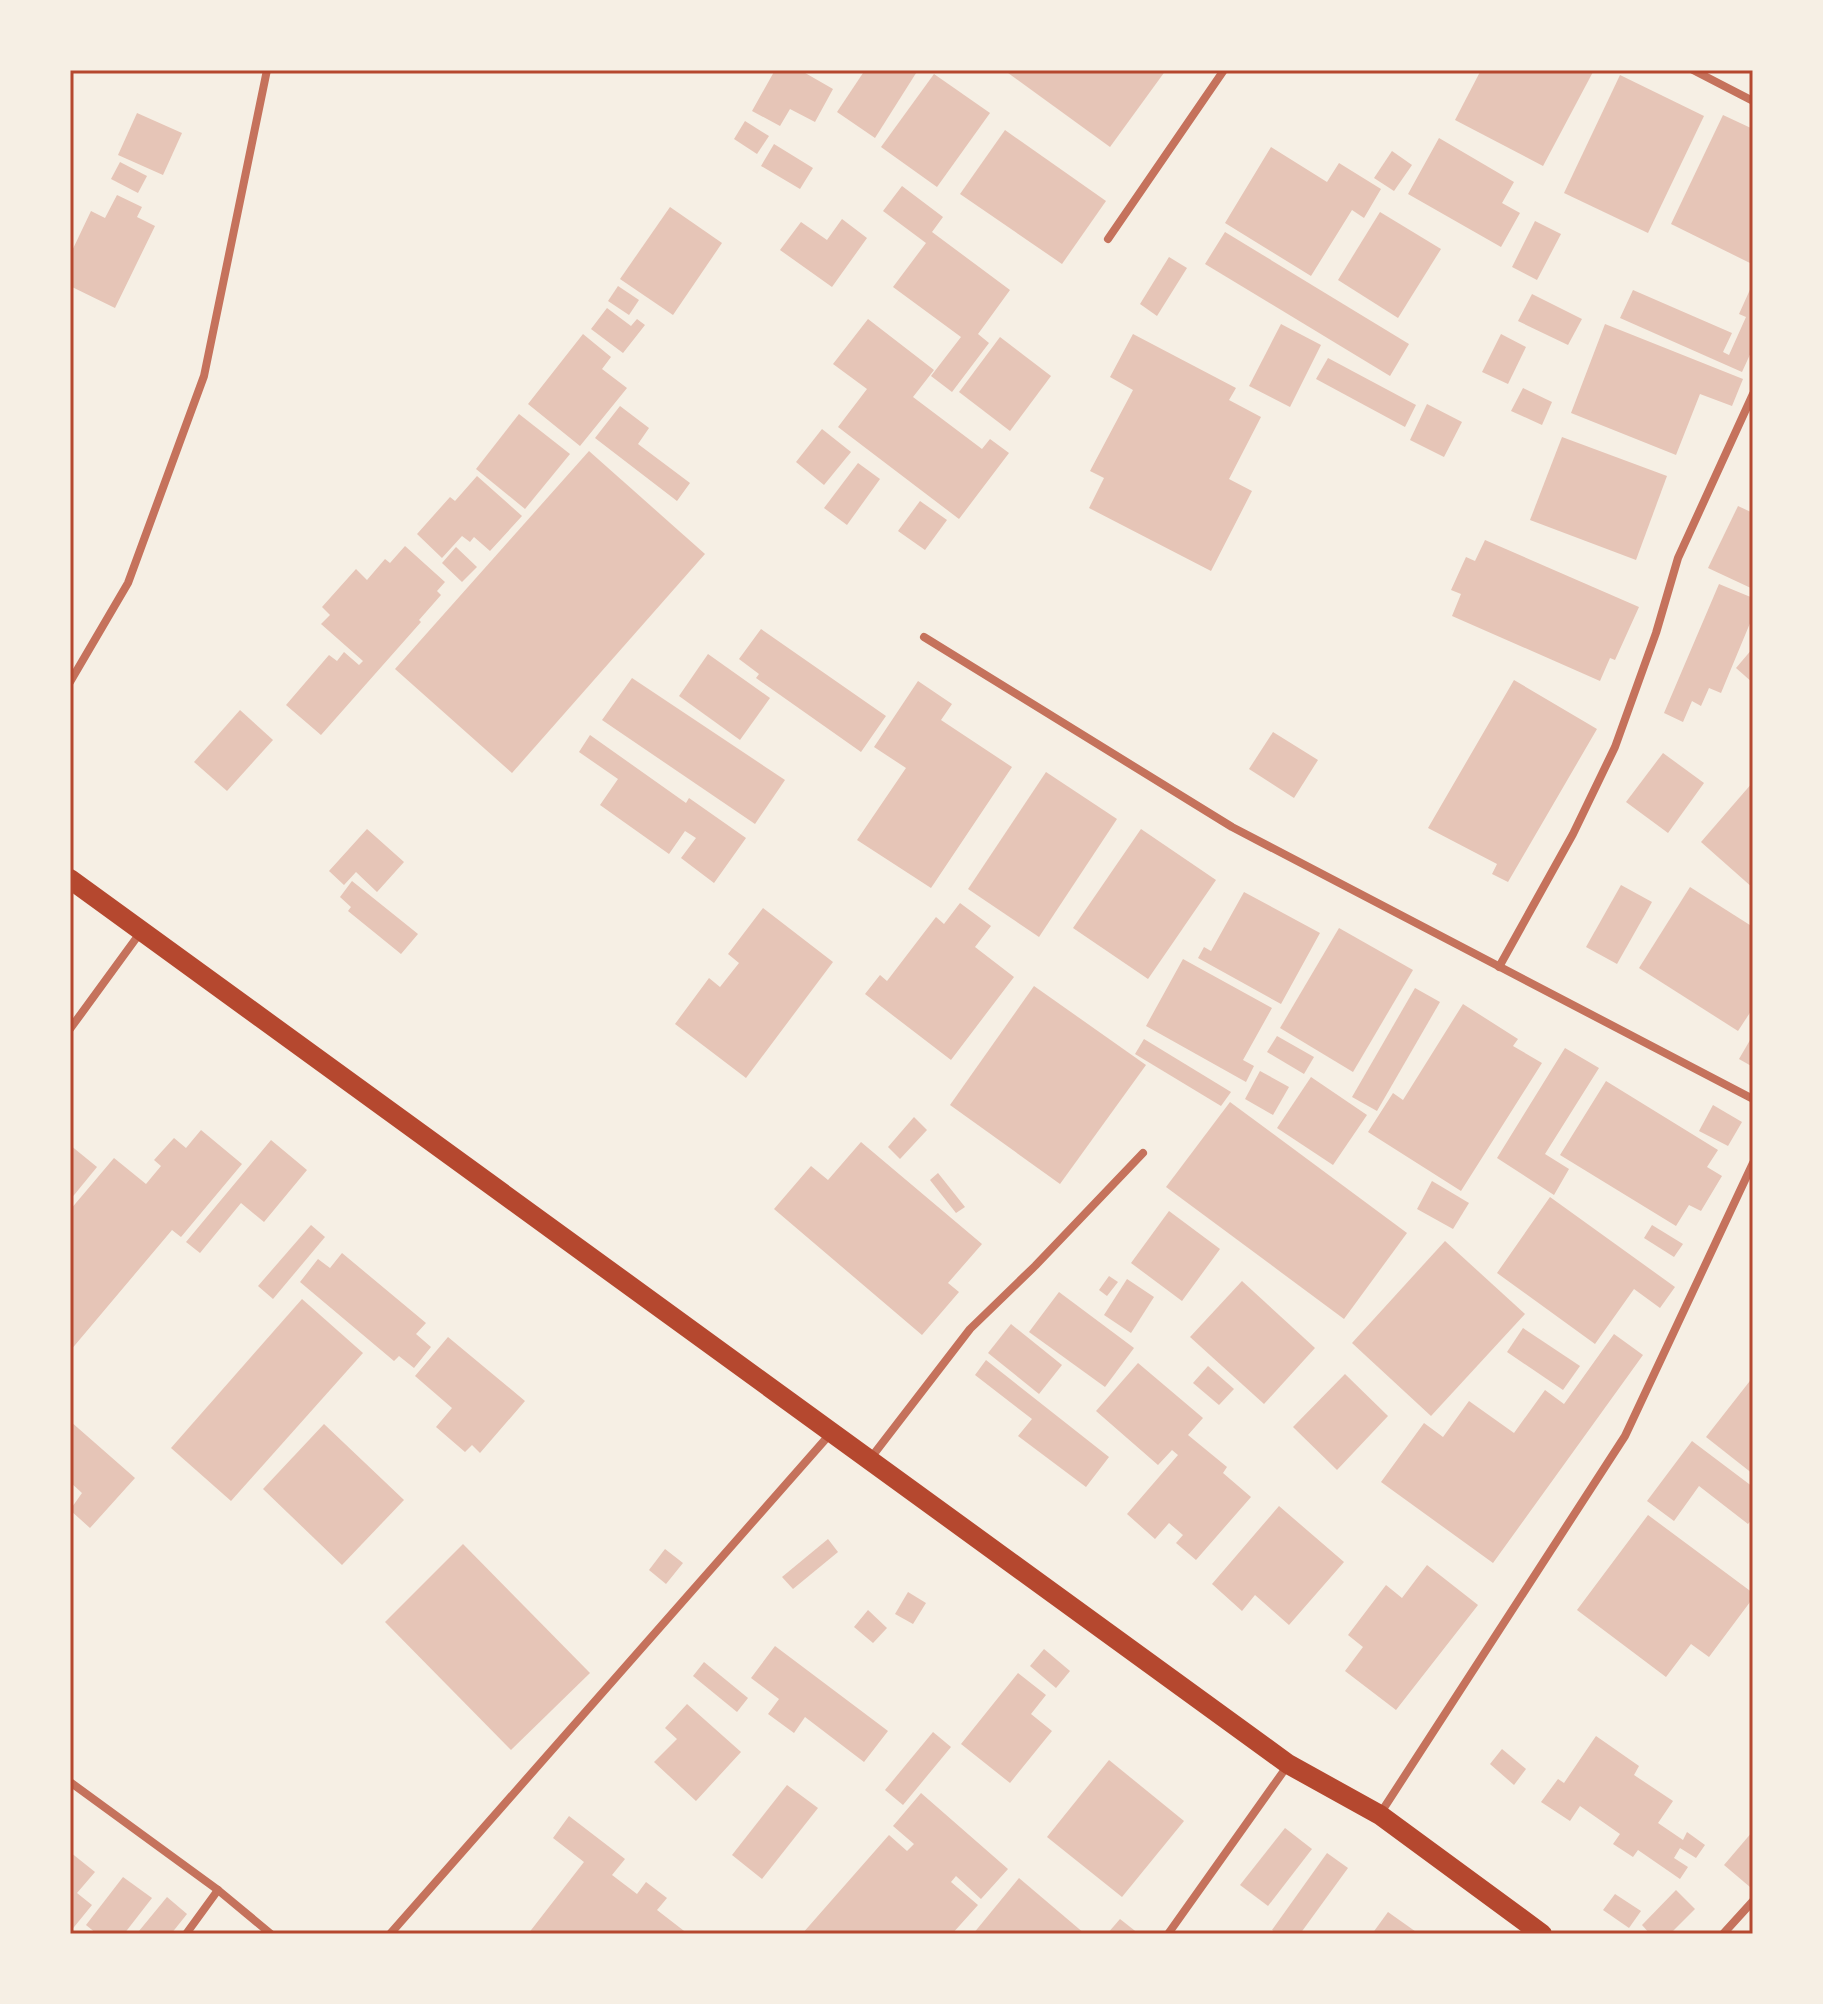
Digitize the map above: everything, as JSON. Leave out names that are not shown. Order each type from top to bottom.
[{"type":"main road","points":[[70,879],[1288,1764],[1380,1815],[1542,1934]]},
{"type":"street","points":[[70,682],[128,583],[204,376],[267,70]]},
{"type":"street","points":[[1108,239],[1224,70]]},
{"type":"street","points":[[1693,70],[1753,101]]},
{"type":"street","points":[[1499,967],[1573,834],[1615,747],[1656,633],[1678,558],[1753,394]]},
{"type":"street","points":[[924,637],[1232,827],[1753,1099]]},
{"type":"street","points":[[70,1029],[141,932]]},
{"type":"street","points":[[869,1460],[970,1329],[1143,1153]]},
{"type":"street","points":[[1380,1815],[1625,1436],[1753,1163]]},
{"type":"street","points":[[390,1934],[832,1433]]},
{"type":"street","points":[[1168,1934],[1288,1764]]},
{"type":"street","points":[[70,1782],[218,1890],[271,1934]]},
{"type":"street","points":[[186,1934],[218,1890]]},
{"type":"street","points":[[1723,1934],[1753,1901]]},
{"type":"building","points":[[775,70],[800,70],[833,89],[815,122],[790,109],[780,126],[752,111]]},
{"type":"building","points":[[865,70],[918,70],[875,138],[837,112]]},
{"type":"building","points":[[1004,70],[1166,70],[1110,147]]},
{"type":"building","points":[[1481,70],[1594,70],[1543,166],[1455,120]]},
{"type":"building","points":[[934,74],[990,113],[937,187],[881,147]]},
{"type":"building","points":[[1620,75],[1704,116],[1648,233],[1564,193]]},
{"type":"building","points":[[137,113],[182,133],[163,175],[118,155]]},
{"type":"building","points":[[1723,115],[1753,129],[1752,264],[1671,224]]},
{"type":"building","points":[[745,121],[769,136],[757,154],[734,139]]},
{"type":"building","points":[[1005,130],[1106,201],[1062,264],[960,194]]},
{"type":"building","points":[[1439,138],[1514,182],[1502,203],[1520,213],[1501,247],[1408,194]]},
{"type":"building","points":[[774,144],[813,168],[800,189],[761,166]]},
{"type":"building","points":[[1271,147],[1327,182],[1339,163],[1381,189],[1364,218],[1352,210],[1311,276],[1225,223]]},
{"type":"building","points":[[1392,151],[1412,165],[1394,191],[1374,178]]},
{"type":"building","points":[[120,162],[147,176],[138,193],[111,179]]},
{"type":"building","points":[[902,186],[943,217],[932,232],[1010,290],[978,334],[989,343],[952,392],[931,376],[961,337],[893,287],[926,243],[883,211]]},
{"type":"building","points":[[117,195],[142,207],[137,217],[155,226],[115,308],[70,286],[70,255],[91,211],[105,218]]},
{"type":"building","points":[[670,207],[722,243],[673,315],[620,279]]},
{"type":"building","points":[[1380,212],[1441,249],[1398,318],[1338,280]]},
{"type":"building","points":[[842,219],[867,238],[832,287],[780,250],[801,222],[827,240]]},
{"type":"building","points":[[1535,221],[1561,234],[1537,280],[1512,267]]},
{"type":"building","points":[[1225,232],[1409,344],[1390,376],[1205,264]]},
{"type":"building","points":[[1169,257],[1187,268],[1157,316],[1140,304]]},
{"type":"building","points":[[1753,283],[1753,348],[1742,372],[1620,318],[1633,290],[1732,333],[1723,352],[1729,355],[1746,317],[1739,314]]},
{"type":"building","points":[[618,286],[639,300],[629,315],[608,301]]},
{"type":"building","points":[[1532,294],[1582,319],[1568,345],[1518,321]]},
{"type":"building","points":[[607,308],[631,326],[637,319],[645,325],[623,353],[591,329]]},
{"type":"building","points":[[868,319],[934,370],[913,397],[982,449],[990,439],[1009,453],[959,519],[838,427],[867,389],[833,364]]},
{"type":"building","points":[[1281,324],[1321,345],[1290,407],[1249,386]]},
{"type":"building","points":[[1605,324],[1743,379],[1732,406],[1700,394],[1676,455],[1571,413]]},
{"type":"building","points":[[583,334],[611,357],[602,369],[627,388],[580,446],[528,404]]},
{"type":"building","points":[[1133,334],[1236,388],[1229,400],[1261,417],[1229,479],[1252,491],[1211,571],[1089,508],[1104,478],[1090,471],[1133,390],[1110,377]]},
{"type":"building","points":[[1501,334],[1526,347],[1508,384],[1482,372]]},
{"type":"building","points":[[1000,337],[1051,376],[1010,431],[959,392]]},
{"type":"building","points":[[1328,358],[1416,405],[1405,427],[1316,379]]},
{"type":"building","points":[[1523,388],[1552,402],[1542,425],[1511,411]]},
{"type":"building","points":[[1427,404],[1462,422],[1444,457],[1410,440]]},
{"type":"building","points":[[620,406],[649,428],[638,444],[690,483],[677,501],[595,438]]},
{"type":"building","points":[[519,414],[570,454],[525,509],[476,469]]},
{"type":"building","points":[[822,429],[851,452],[824,485],[796,462]]},
{"type":"building","points":[[1562,437],[1667,476],[1636,560],[1530,520]]},
{"type":"building","points":[[589,451],[705,554],[512,773],[395,669]]},
{"type":"building","points":[[858,463],[880,479],[847,525],[824,508]]},
{"type":"building","points":[[477,476],[522,516],[490,551],[474,537],[470,542],[462,536],[442,558],[417,534],[450,497],[455,501]]},
{"type":"building","points":[[920,501],[947,520],[925,550],[898,531]]},
{"type":"building","points":[[1738,506],[1753,513],[1753,589],[1708,568]]},
{"type":"building","points":[[1485,540],[1639,607],[1615,660],[1610,658],[1600,681],[1452,616],[1461,594],[1451,590],[1466,557],[1475,561]]},
{"type":"building","points":[[405,546],[445,582],[437,591],[441,595],[321,735],[286,705],[329,655],[337,661],[344,652],[359,665],[363,661],[321,624],[330,615],[322,607],[356,569],[367,580],[385,559],[390,563]]},
{"type":"building","points":[[456,547],[477,567],[462,582],[442,563]]},
{"type":"building","points":[[1719,584],[1753,598],[1753,616],[1721,693],[1709,688],[1701,706],[1692,701],[1683,722],[1664,713]]},
{"type":"building","points":[[761,629],[886,716],[861,752],[756,678],[759,674],[739,659]]},
{"type":"building","points":[[1753,648],[1753,683],[1736,668]]},
{"type":"building","points":[[708,654],[770,698],[740,740],[679,696]]},
{"type":"building","points":[[632,678],[785,780],[755,824],[602,720]]},
{"type":"building","points":[[1514,680],[1597,729],[1508,882],[1492,874],[1497,864],[1428,828]]},
{"type":"building","points":[[918,681],[952,704],[941,720],[1012,767],[931,888],[857,840],[906,768],[874,747]]},
{"type":"building","points":[[240,710],[273,740],[227,791],[194,762]]},
{"type":"building","points":[[1273,732],[1318,760],[1294,798],[1249,769]]},
{"type":"building","points":[[590,735],[686,803],[689,798],[746,838],[714,883],[681,858],[696,838],[685,831],[669,854],[600,805],[618,779],[579,752]]},
{"type":"building","points":[[1663,753],[1704,783],[1668,833],[1626,802]]},
{"type":"building","points":[[1046,772],[1117,819],[1039,937],[968,889]]},
{"type":"building","points":[[1753,782],[1753,888],[1701,842]]},
{"type":"building","points":[[367,829],[404,862],[377,892],[356,872],[344,885],[329,871]]},
{"type":"building","points":[[1141,829],[1216,880],[1148,979],[1073,928]]},
{"type":"building","points":[[352,881],[418,934],[401,954],[348,911],[351,907],[340,897]]},
{"type":"building","points":[[1621,885],[1652,902],[1617,964],[1586,947]]},
{"type":"building","points":[[1690,887],[1753,927],[1753,1008],[1738,1031],[1639,968]]},
{"type":"building","points":[[1244,892],[1320,933],[1281,1004],[1198,958],[1204,947],[1211,951]]},
{"type":"building","points":[[960,903],[991,926],[975,947],[1014,977],[951,1060],[865,994],[880,975],[887,981],[936,917],[944,924]]},
{"type":"building","points":[[763,908],[833,962],[746,1078],[675,1024],[709,978],[720,987],[739,963],[728,954]]},
{"type":"building","points":[[1339,928],[1413,970],[1353,1072],[1280,1028]]},
{"type":"building","points":[[1183,959],[1272,1008],[1243,1060],[1254,1066],[1246,1082],[1146,1026]]},
{"type":"building","points":[[1034,986],[1146,1065],[1060,1184],[950,1105]]},
{"type":"building","points":[[1415,988],[1440,1002],[1377,1111],[1352,1097]]},
{"type":"building","points":[[1463,1004],[1518,1039],[1513,1046],[1542,1063],[1461,1191],[1368,1132],[1393,1093],[1403,1100]]},
{"type":"building","points":[[1753,1035],[1753,1067],[1739,1059]]},
{"type":"building","points":[[1277,1036],[1314,1057],[1304,1074],[1267,1052]]},
{"type":"building","points":[[1144,1039],[1231,1092],[1221,1106],[1135,1054]]},
{"type":"building","points":[[1565,1048],[1599,1068],[1545,1154],[1569,1169],[1554,1195],[1497,1158]]},
{"type":"building","points":[[1260,1071],[1289,1087],[1273,1115],[1245,1099]]},
{"type":"building","points":[[1311,1077],[1367,1115],[1333,1165],[1277,1128]]},
{"type":"building","points":[[1606,1081],[1718,1150],[1707,1167],[1722,1176],[1701,1211],[1689,1205],[1676,1226],[1560,1155]]},
{"type":"building","points":[[1230,1102],[1407,1233],[1344,1319],[1166,1187]]},
{"type":"building","points":[[1713,1105],[1742,1122],[1728,1146],[1699,1131]]},
{"type":"building","points":[[914,1117],[927,1130],[900,1159],[888,1147]]},
{"type":"building","points":[[201,1130],[242,1164],[181,1237],[172,1230],[70,1351],[70,1210],[114,1158],[146,1184],[161,1166],[154,1160],[174,1138],[186,1148]]},
{"type":"building","points":[[271,1140],[307,1170],[264,1222],[241,1203],[200,1253],[186,1242]]},
{"type":"building","points":[[861,1142],[982,1244],[948,1283],[959,1292],[922,1335],[774,1209],[811,1166],[828,1180]]},
{"type":"building","points":[[70,1145],[97,1167],[70,1200]]},
{"type":"building","points":[[938,1173],[965,1207],[956,1213],[930,1180]]},
{"type":"building","points":[[1432,1181],[1469,1203],[1453,1229],[1417,1209]]},
{"type":"building","points":[[1550,1197],[1675,1287],[1660,1308],[1634,1289],[1595,1344],[1497,1273]]},
{"type":"building","points":[[1169,1211],[1220,1249],[1182,1301],[1131,1263]]},
{"type":"building","points":[[311,1225],[325,1237],[273,1299],[258,1286]]},
{"type":"building","points":[[1652,1225],[1683,1244],[1674,1257],[1644,1238]]},
{"type":"building","points":[[1445,1241],[1525,1314],[1431,1416],[1352,1343]]},
{"type":"building","points":[[342,1253],[426,1323],[416,1334],[431,1347],[414,1368],[399,1356],[394,1361],[300,1282],[318,1259],[330,1268]]},
{"type":"building","points":[[1109,1276],[1118,1282],[1107,1296],[1099,1290]]},
{"type":"building","points":[[1127,1279],[1154,1297],[1131,1333],[1104,1315]]},
{"type":"building","points":[[1242,1281],[1315,1348],[1264,1404],[1190,1337]]},
{"type":"building","points":[[1059,1292],[1134,1348],[1105,1387],[1029,1332]]},
{"type":"building","points":[[302,1299],[363,1353],[231,1501],[171,1448]]},
{"type":"building","points":[[1011,1324],[1062,1365],[1039,1394],[988,1353]]},
{"type":"building","points":[[1523,1328],[1580,1366],[1563,1390],[1507,1352]]},
{"type":"building","points":[[1614,1334],[1643,1355],[1493,1563],[1381,1482],[1424,1423],[1443,1437],[1469,1401],[1514,1433],[1545,1390],[1564,1404]]},
{"type":"building","points":[[448,1337],[525,1401],[480,1453],[472,1445],[465,1452],[436,1427],[452,1408],[415,1376]]},
{"type":"building","points":[[986,1360],[1109,1457],[1086,1487],[1018,1436],[1032,1419],[975,1375]]},
{"type":"building","points":[[1138,1363],[1203,1418],[1188,1435],[1227,1467],[1223,1473],[1251,1497],[1196,1560],[1176,1543],[1183,1535],[1169,1523],[1155,1539],[1127,1514],[1178,1455],[1172,1450],[1158,1465],[1096,1411]]},
{"type":"building","points":[[1208,1366],[1234,1389],[1219,1405],[1193,1383]]},
{"type":"building","points":[[1345,1374],[1388,1416],[1337,1470],[1293,1427]]},
{"type":"building","points":[[1753,1377],[1753,1474],[1706,1437]]},
{"type":"building","points":[[70,1421],[135,1478],[90,1528],[70,1510],[82,1493],[70,1482]]},
{"type":"building","points":[[324,1424],[404,1500],[342,1565],[263,1489]]},
{"type":"building","points":[[1692,1441],[1753,1487],[1753,1518],[1748,1524],[1699,1486],[1674,1521],[1647,1501]]},
{"type":"building","points":[[1279,1506],[1344,1562],[1289,1625],[1255,1595],[1242,1611],[1212,1584]]},
{"type":"building","points":[[1648,1515],[1753,1593],[1753,1598],[1709,1657],[1691,1644],[1666,1677],[1577,1610]]},
{"type":"building","points":[[828,1539],[838,1552],[793,1589],[782,1577]]},
{"type":"building","points":[[463,1544],[590,1673],[511,1750],[385,1622]]},
{"type":"building","points":[[665,1549],[683,1563],[666,1584],[649,1570]]},
{"type":"building","points":[[1427,1565],[1478,1605],[1396,1710],[1345,1671],[1363,1647],[1348,1635],[1386,1585],[1402,1598]]},
{"type":"building","points":[[908,1592],[926,1603],[913,1624],[895,1614]]},
{"type":"building","points":[[868,1610],[887,1628],[873,1643],[854,1627]]},
{"type":"building","points":[[775,1646],[888,1731],[864,1762],[805,1717],[794,1733],[768,1714],[779,1699],[751,1678]]},
{"type":"building","points":[[1044,1649],[1070,1671],[1056,1688],[1030,1666]]},
{"type":"building","points":[[704,1662],[748,1698],[737,1712],[693,1676]]},
{"type":"building","points":[[1018,1673],[1046,1695],[1031,1714],[1052,1731],[1010,1783],[961,1744]]},
{"type":"building","points":[[687,1704],[741,1752],[696,1801],[654,1762],[677,1739],[665,1728]]},
{"type":"building","points":[[933,1732],[951,1747],[903,1805],[885,1790]]},
{"type":"building","points":[[1596,1736],[1639,1766],[1634,1775],[1673,1801],[1658,1823],[1683,1840],[1687,1832],[1705,1845],[1696,1858],[1680,1848],[1674,1858],[1688,1867],[1680,1879],[1638,1850],[1633,1857],[1613,1844],[1620,1834],[1580,1806],[1570,1821],[1541,1802],[1558,1779],[1564,1783]]},
{"type":"building","points":[[1502,1749],[1526,1769],[1514,1785],[1490,1764]]},
{"type":"building","points":[[1109,1760],[1184,1821],[1122,1897],[1047,1837]]},
{"type":"building","points":[[787,1785],[818,1808],[762,1879],[732,1855]]},
{"type":"building","points":[[921,1793],[1008,1869],[981,1899],[956,1876],[951,1882],[978,1905],[952,1934],[802,1934],[889,1835],[907,1851],[914,1844],[893,1826]]},
{"type":"building","points":[[569,1816],[625,1859],[612,1875],[637,1894],[646,1882],[667,1898],[657,1910],[688,1934],[528,1934],[584,1862],[553,1838]]},
{"type":"building","points":[[1285,1828],[1312,1849],[1268,1906],[1240,1885]]},
{"type":"building","points":[[1753,1831],[1753,1884],[1750,1887],[1724,1865]]},
{"type":"building","points":[[70,1852],[95,1872],[77,1893],[92,1905],[70,1932]]},
{"type":"building","points":[[1327,1853],[1348,1868],[1300,1934],[1278,1934],[1272,1930]]},
{"type":"building","points":[[123,1877],[152,1898],[124,1934],[97,1934],[86,1925]]},
{"type":"building","points":[[1019,1878],[1085,1934],[973,1934]]},
{"type":"building","points":[[1676,1890],[1695,1909],[1670,1934],[1650,1934],[1642,1925]]},
{"type":"building","points":[[1615,1894],[1641,1911],[1629,1928],[1603,1910]]},
{"type":"building","points":[[167,1897],[187,1914],[171,1934],[142,1934],[139,1931]]},
{"type":"building","points":[[1388,1912],[1419,1934],[1372,1934]]},
{"type":"building","points":[[1120,1919],[1139,1934],[1107,1934]]}]
